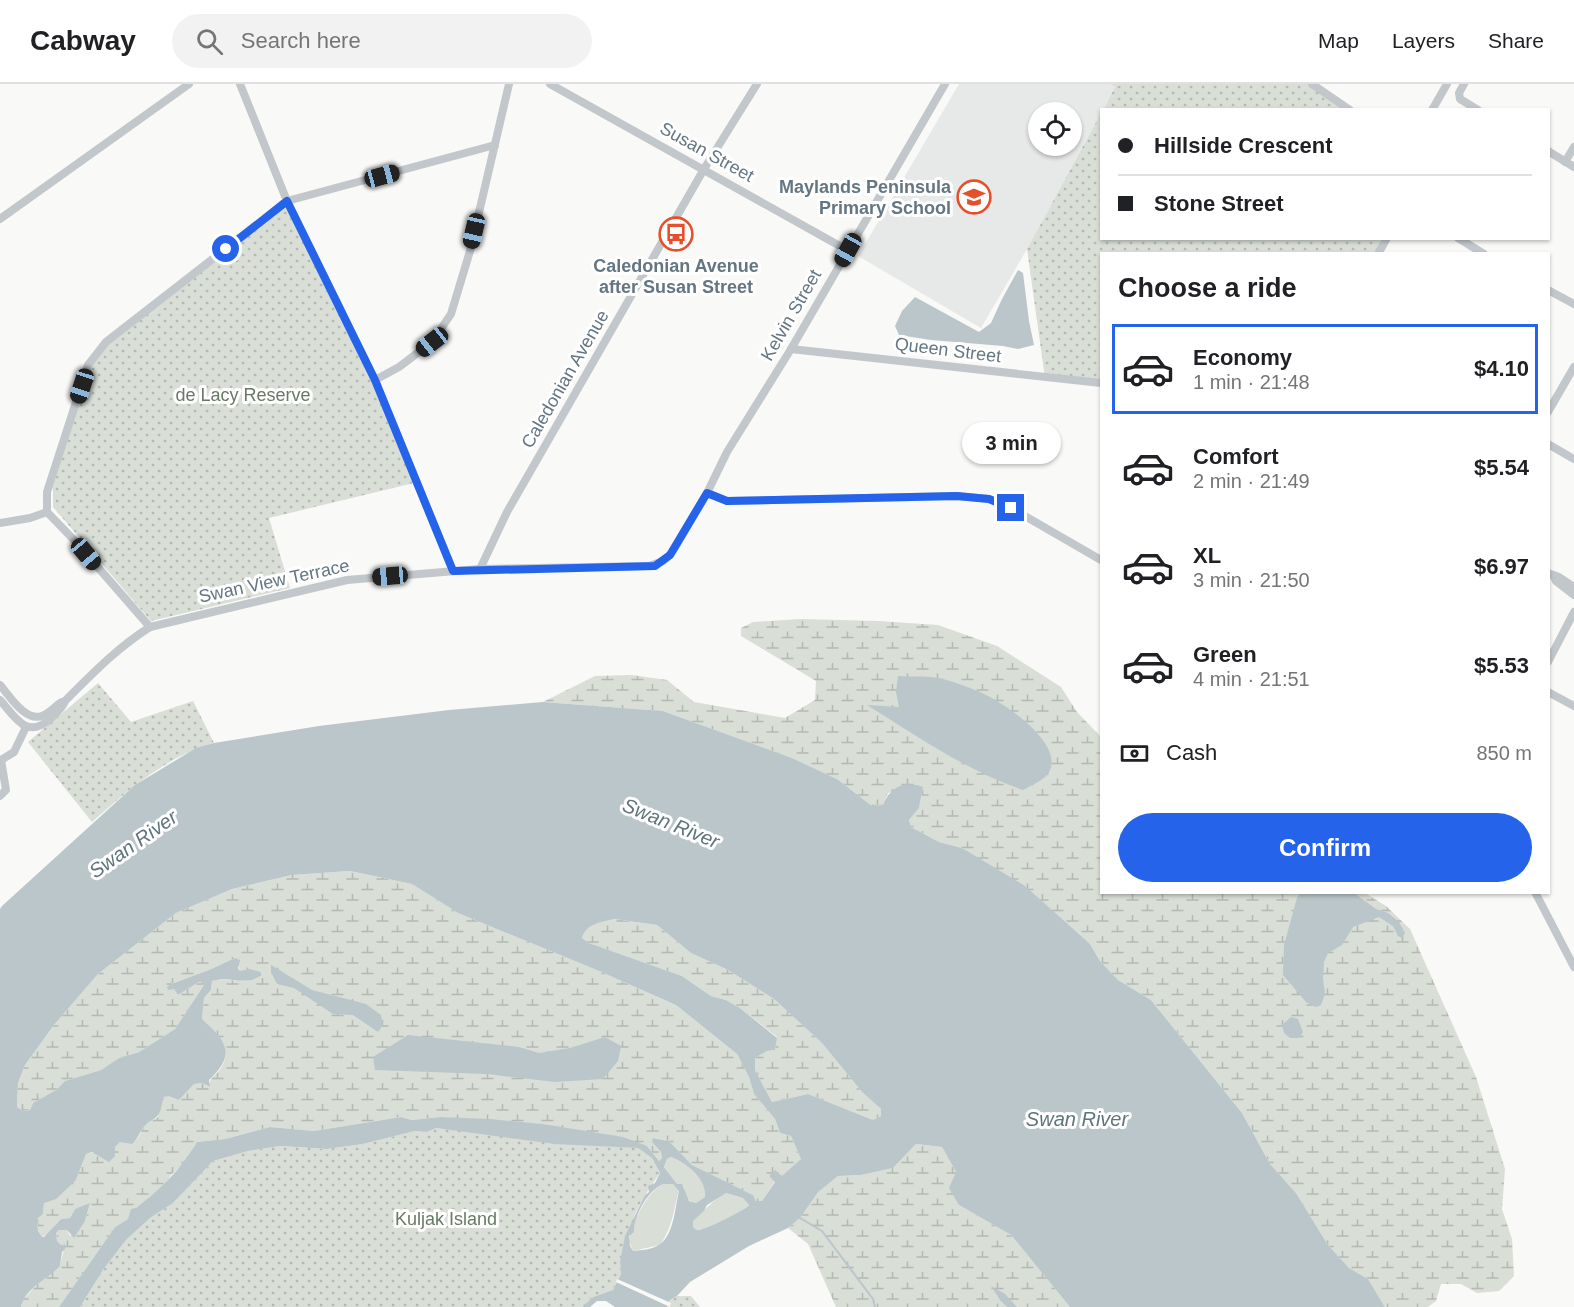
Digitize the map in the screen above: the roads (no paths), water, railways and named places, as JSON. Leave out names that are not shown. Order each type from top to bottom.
[{"type":"street","points":[[240,84],[287,201],[375,380],[453,571]]},
{"type":"street","points":[[375,380],[399,367],[432,342],[451,314],[470,251],[509,84]]},
{"type":"street","name":"Susan Street","points":[[550,84],[848,250]]},
{"type":"street","name":"Caledonian Avenue","points":[[480,569],[507,512],[704,169],[757,84]]},
{"type":"street","name":"Kelvin Street","points":[[663,561],[670,555],[707,493],[727,452],[791,350],[945,84]]},
{"type":"street","points":[[1312,84],[1347,108]]},
{"type":"street","points":[[1433,108],[1447,84]]},
{"type":"street","points":[[1464,84],[1459,93],[1460,99],[1475,108]]},
{"type":"street","points":[[1,221],[187,85]]},
{"type":"street","points":[[150,627],[47,512],[47,492],[88,365],[106,342],[287,201],[495,145]]},
{"type":"street","points":[[1565,162],[1574,147]]},
{"type":"street","points":[[1550,153],[1574,167]]},
{"type":"street","points":[[1461,240],[1481,252]]},
{"type":"street","points":[[1550,291],[1574,304]]},
{"type":"street","name":"Queen Street","points":[[791,350],[1100,383]]},
{"type":"street","points":[[1550,409],[1574,367]]},
{"type":"street","points":[[1550,445],[1574,459]]},
{"type":"street","points":[[707,493],[727,501],[957,496],[989,499],[1011,508],[1100,559]]},
{"type":"street","points":[[0,523],[30,518],[47,512]]},
{"type":"street","name":"Swan View Terrace","points":[[29,728],[40,727],[51,719],[65,701],[134,636],[150,627],[347,580],[480,569],[655,566],[663,561]]},
{"type":"street","points":[[1551,575],[1559,577],[1574,587]]},
{"type":"street","points":[[1551,575],[1574,595]]},
{"type":"street","points":[[1550,658],[1574,612]]},
{"type":"street","name":"Swan View Terrace","points":[[0,685],[25,713],[36,717],[41,717],[65,701]]},
{"type":"street","points":[[1550,693],[1574,706]]},
{"type":"street","points":[[0,700],[29,728],[14,752],[1,760],[6,790],[0,796]]},
{"type":"street","points":[[1536,894],[1574,967]]},
{"type":"water","points":[[1018,270],[1023,273],[1034,345],[1018,349],[899,335],[895,326],[902,311],[915,297],[979,332],[991,323]]},
{"type":"water","points":[[898,676],[942,679],[975,690],[999,702],[1039,735],[1048,748],[1052,760],[1049,772],[1041,780],[1023,790],[962,763],[867,705],[899,707],[896,692]]},
{"type":"water","name":"Swan River","points":[[543,702],[663,711],[792,758],[837,779],[872,806],[883,805],[894,790],[904,785],[923,787],[919,808],[909,820],[911,827],[939,842],[962,848],[1025,886],[1090,944],[1100,961],[1118,980],[1151,1000],[1242,1113],[1270,1164],[1296,1193],[1328,1245],[1349,1268],[1368,1279],[1385,1307],[1070,1307],[1011,1235],[959,1205],[949,1188],[956,1172],[942,1147],[916,1144],[893,1168],[861,1175],[838,1176],[818,1192],[800,1218],[788,1228],[749,1246],[690,1282],[670,1300],[667,1307],[615,1307],[606,1301],[597,1301],[590,1307],[582,1307],[593,1297],[613,1290],[621,1274],[620,1262],[625,1236],[645,1195],[649,1192],[648,1186],[655,1183],[660,1173],[652,1158],[638,1148],[555,1144],[436,1128],[427,1132],[415,1131],[363,1144],[327,1149],[280,1146],[248,1151],[213,1161],[173,1203],[150,1218],[126,1240],[103,1270],[80,1307],[59,1307],[115,1227],[128,1219],[131,1209],[145,1201],[170,1178],[197,1142],[225,1139],[270,1127],[314,1131],[401,1117],[412,1120],[440,1117],[489,1119],[543,1124],[623,1137],[647,1146],[659,1161],[662,1158],[661,1152],[652,1142],[653,1138],[669,1141],[692,1165],[753,1195],[756,1201],[762,1201],[775,1182],[769,1176],[775,1170],[782,1176],[801,1159],[791,1136],[780,1133],[775,1119],[754,1094],[749,1077],[737,1054],[676,1005],[458,913],[412,884],[350,871],[292,875],[232,889],[176,913],[98,974],[54,1025],[25,1065],[18,1083],[17,1107],[23,1111],[30,1110],[33,1103],[56,1090],[65,1081],[101,1070],[119,1058],[139,1052],[175,1029],[204,985],[199,982],[178,995],[174,989],[168,990],[167,987],[171,984],[235,958],[240,960],[238,968],[240,971],[249,969],[261,972],[261,976],[248,981],[225,979],[212,981],[211,990],[204,998],[202,1019],[222,1041],[225,1055],[218,1071],[209,1080],[210,1087],[202,1083],[194,1084],[179,1100],[169,1096],[164,1097],[157,1117],[145,1126],[132,1144],[120,1142],[115,1147],[115,1156],[109,1162],[92,1152],[86,1154],[76,1180],[56,1199],[44,1203],[43,1214],[37,1219],[38,1231],[44,1237],[61,1219],[70,1218],[75,1209],[90,1203],[85,1221],[74,1238],[67,1230],[59,1230],[56,1233],[57,1241],[61,1245],[65,1244],[60,1266],[27,1294],[21,1307],[0,1307],[0,909],[2,906],[135,785],[196,748],[319,726],[449,710]],"holes":[[[614,919],[657,925],[691,953],[728,970],[774,999],[822,1043],[862,1092],[881,1109],[881,1116],[873,1120],[808,1094],[772,1102],[755,1070],[755,1058],[767,1051],[775,1050],[777,1038],[740,1008],[726,1000],[711,996],[682,976],[589,943],[582,938],[587,929]],[[671,1157],[695,1172],[703,1184],[705,1197],[696,1203],[689,1201],[682,1184],[677,1184],[664,1167],[667,1159]],[[673,1184],[679,1191],[670,1229],[663,1242],[657,1246],[633,1251],[629,1236],[634,1232],[636,1219],[643,1204],[658,1187]],[[726,1193],[743,1198],[749,1205],[719,1222],[697,1230],[693,1227],[693,1221],[707,1205]]]},
{"type":"water","points":[[1299,894],[1355,894],[1376,909],[1388,913],[1399,922],[1405,933],[1402,938],[1398,936],[1393,926],[1379,917],[1353,927],[1342,945],[1328,953],[1324,962],[1325,994],[1321,1005],[1316,1007],[1306,1002],[1283,975],[1284,945]]},
{"type":"water","points":[[271,965],[312,990],[366,1004],[381,1015],[383,1025],[378,1032],[353,1015],[333,1014],[294,988],[277,984],[271,972]]},
{"type":"water","points":[[1291,1017],[1298,1019],[1303,1032],[1299,1038],[1290,1038],[1284,1033],[1282,1025]]},
{"type":"water","points":[[408,1035],[519,1047],[539,1053],[570,1048],[605,1037],[621,1046],[618,1061],[603,1079],[555,1082],[487,1074],[375,1070],[373,1057]]},
{"type":"water","points":[[991,1286],[1005,1294],[1017,1307],[1007,1307]]},
{"type":"waterway","points":[[800,1218],[822,1231],[873,1299],[875,1307]]},
{"type":"place","name":"Maylands Peninsula Primary School","points":[[974,197]]},
{"type":"place","name":"Caledonian Avenue after Susan Street","points":[[676,234]]},
{"type":"park label","name":"de Lacy Reserve","points":[[243,395]]},
{"type":"park label","name":"Kuljak Island","points":[[446,1219]]}]
